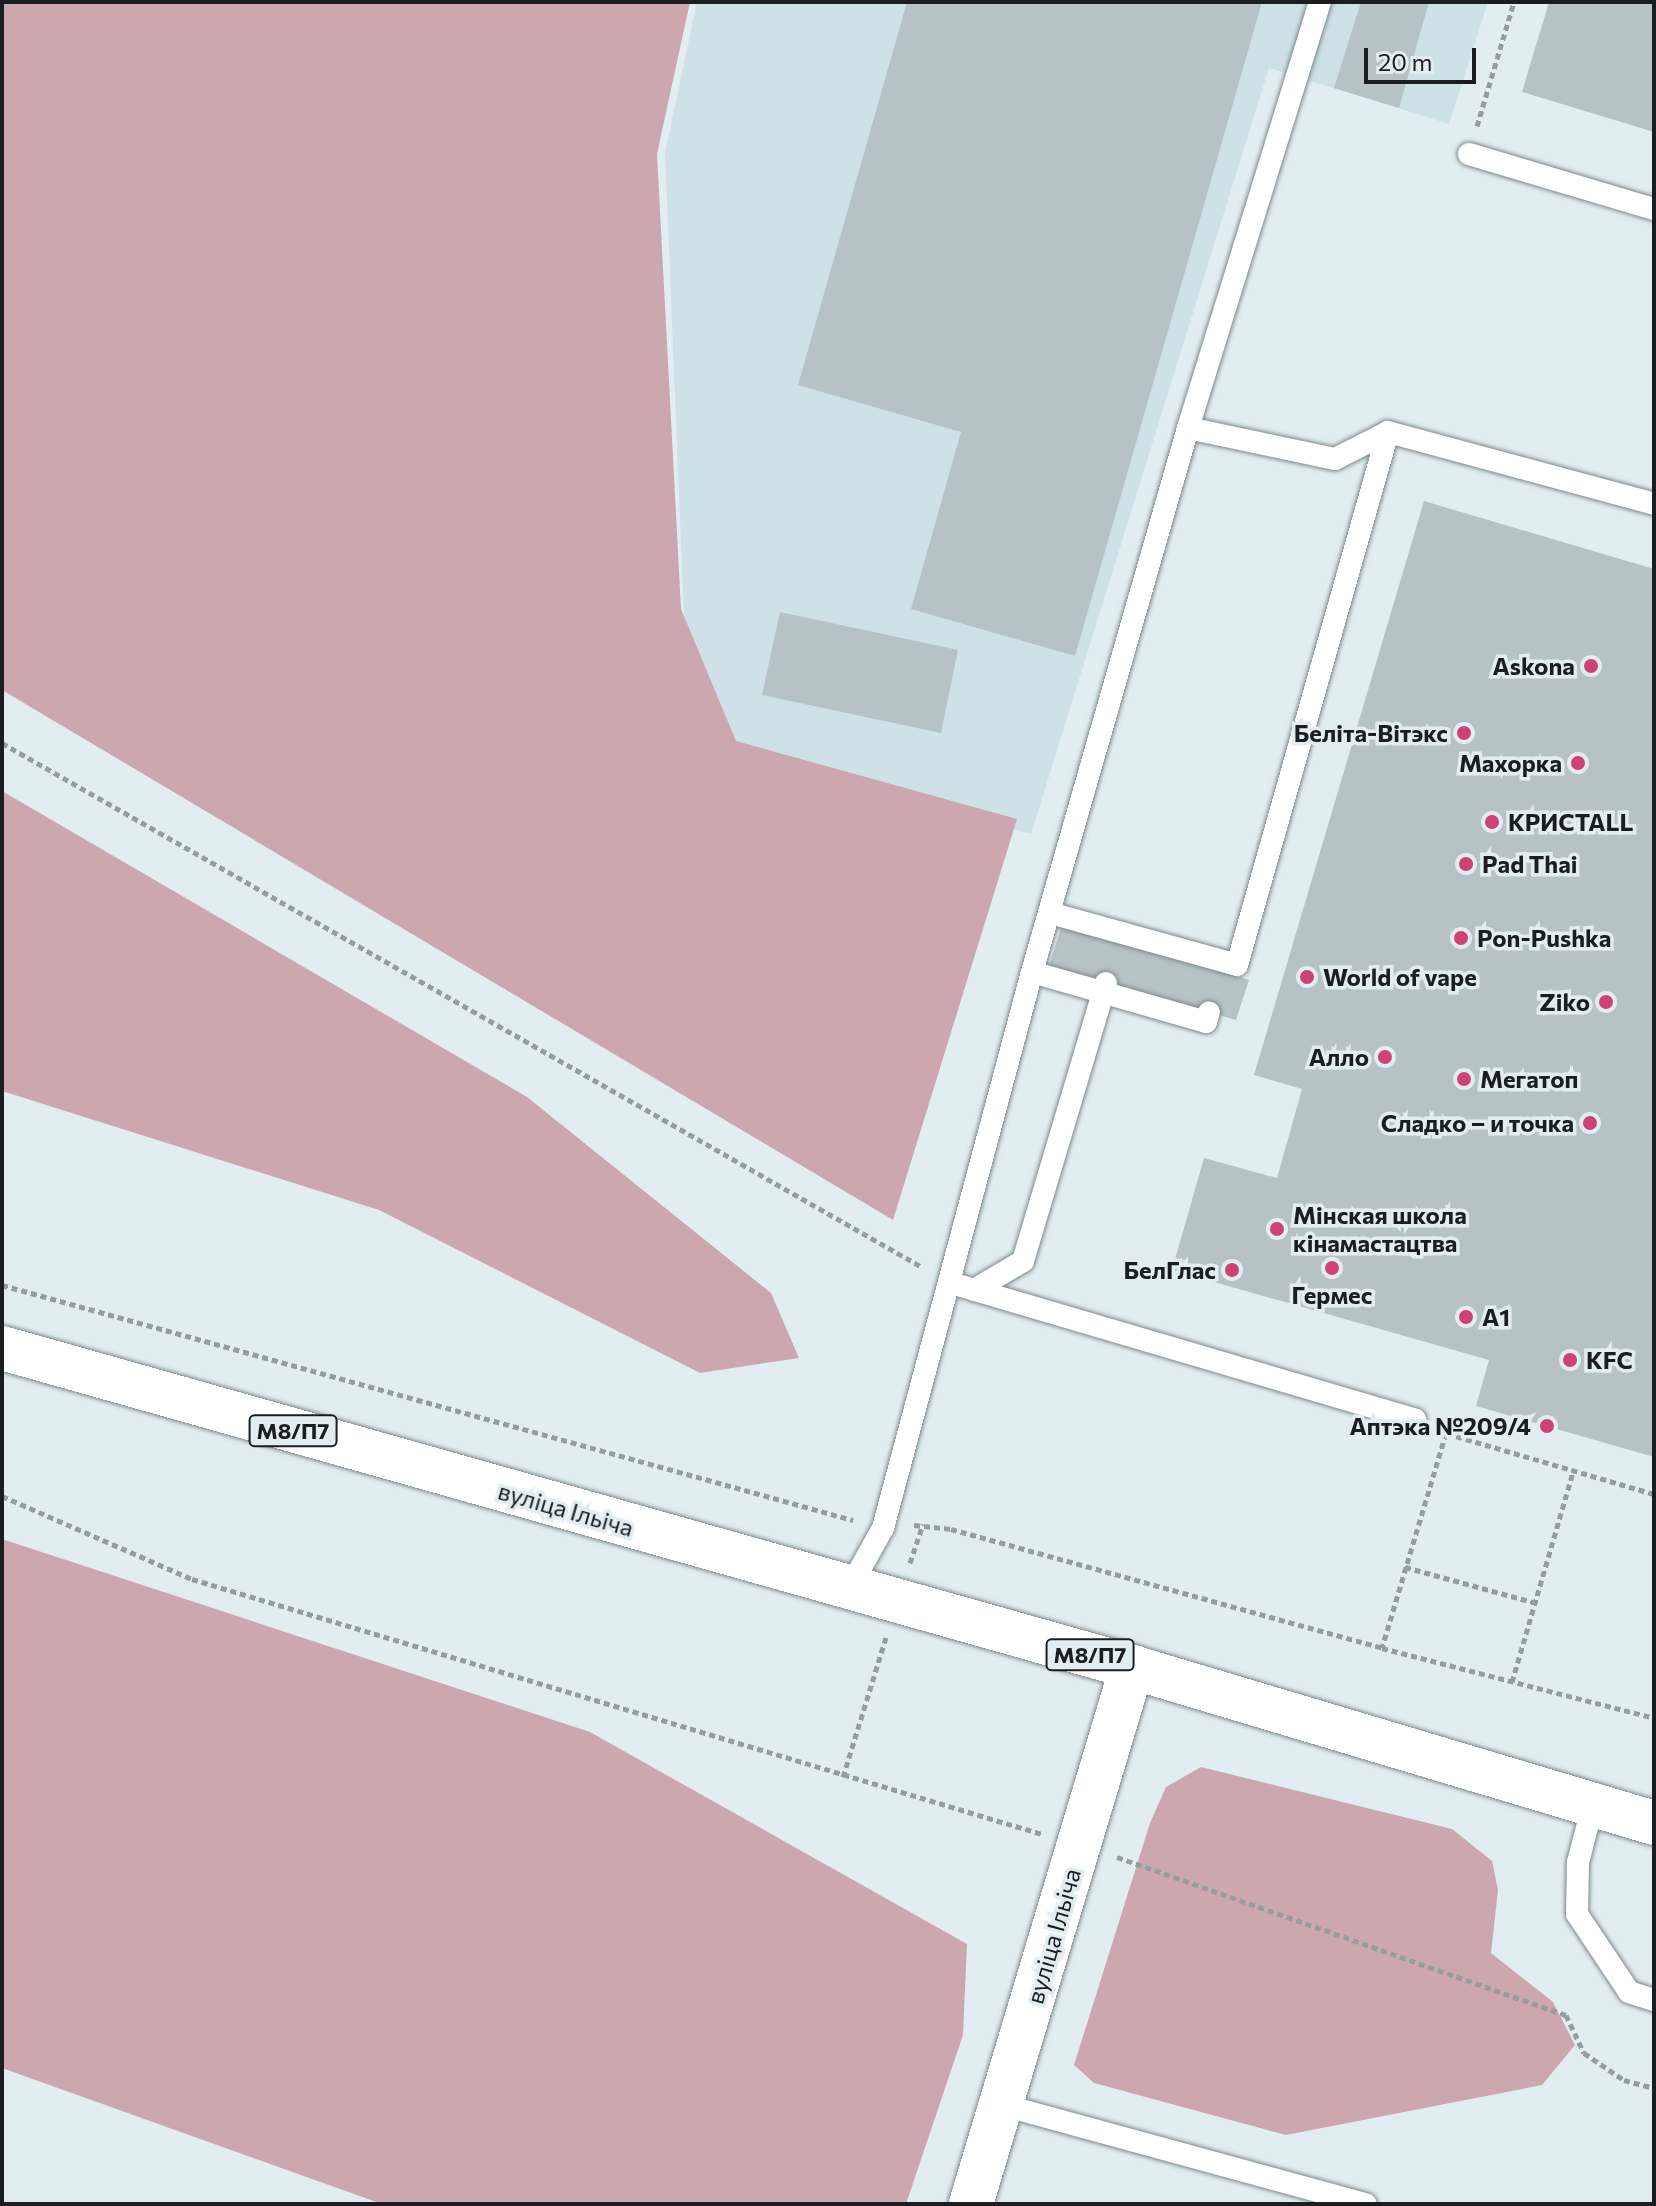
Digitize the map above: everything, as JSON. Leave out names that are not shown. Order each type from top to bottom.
[{"type":"main road","name":"вуліца Ільіча","points":[[2,1348],[896,1603],[1132,1667],[1654,1823]]},
{"type":"main road","name":"вуліца Ільіча","points":[[971,2204],[1132,1667]]},
{"type":"lane","points":[[849,1589],[883,1528],[1032,972],[1188,428],[1320,2]]},
{"type":"lane","points":[[1469,154],[1654,209]]},
{"type":"lane","points":[[1188,428],[1335,459],[1388,432],[1654,504]]},
{"type":"lane","points":[[1050,913],[1079,925],[1188,958],[1222,967],[1237,965],[1388,432]]},
{"type":"lane","points":[[1032,972],[1064,976],[1135,996],[1173,1007],[1206,1022],[1209,1012]]},
{"type":"lane","points":[[974,1290],[1023,1261],[1105,988]]},
{"type":"lane","points":[[951,1283],[1415,1420]]},
{"type":"lane","points":[[1593,1805],[1578,1862],[1577,1914],[1629,1992],[1654,2000]]},
{"type":"lane","points":[[1003,2105],[1366,2204]]},
{"type":"path","points":[[1469,154],[1514,2]]},
{"type":"path","points":[[2,743],[951,1283]]},
{"type":"path","points":[[2,1285],[883,1528],[923,1524],[1654,1718]]},
{"type":"path","points":[[1382,1648],[1446,1433],[1654,1494]]},
{"type":"path","points":[[1512,1682],[1574,1469]]},
{"type":"path","points":[[2,1496],[192,1579],[843,1777],[1080,1844],[1566,2015],[1584,2053],[1624,2080],[1654,2088]]},
{"type":"path","points":[[843,1777],[923,1524]]},
{"type":"path","points":[[1405,1567],[1533,1602]]},
{"type":"shaded area","points":[[2,2],[690,2],[657,154],[681,609],[736,741],[1017,819],[893,1220],[2,690]]},
{"type":"shaded area","points":[[697,2],[1488,2],[1449,124],[1269,68],[1031,834],[689,737],[665,153]]},
{"type":"shaded area","points":[[2,791],[527,1097],[771,1293],[799,1358],[700,1373],[379,1210],[2,1091]]},
{"type":"shaded area","points":[[2,1539],[590,1732],[967,1944],[963,2035],[906,2204],[382,2204],[2,2068]]},
{"type":"shaded area","points":[[1201,1767],[1452,1829],[1492,1861],[1498,1890],[1491,1953],[1553,2002],[1575,2045],[1542,2085],[1286,2135],[1094,2083],[1074,2065],[1150,1823],[1166,1787]]},
{"type":"building","points":[[907,2],[1262,2],[1075,656],[911,609],[961,432],[798,385]]},
{"type":"building","points":[[1361,2],[1429,2],[1399,108],[1334,88]]},
{"type":"building","points":[[1549,2],[1654,2],[1654,132],[1522,92]]},
{"type":"building","name":"КРИСТАLL","points":[[1424,501],[1654,569],[1654,1457],[1476,1406],[1489,1360],[1172,1270],[1204,1158],[1277,1178],[1302,1089],[1254,1075]]},
{"type":"building","points":[[780,612],[958,650],[941,733],[762,695]]},
{"type":"building","points":[[1062,925],[1249,980],[1236,1020],[1049,966]]},
{"type":"place","name":"Askona","points":[[1591,666]]},
{"type":"place","name":"Беліта-Вітэкс","points":[[1464,733]]},
{"type":"place","name":"Махорка","points":[[1578,763]]},
{"type":"place","name":"КРИСТАLL","points":[[1492,822]]},
{"type":"place","name":"Pad Thai","points":[[1466,864]]},
{"type":"place","name":"Pon-Pushka","points":[[1461,938]]},
{"type":"place","name":"World of vape","points":[[1307,977]]},
{"type":"place","name":"Ziko","points":[[1606,1002]]},
{"type":"place","name":"Алло","points":[[1385,1057]]},
{"type":"place","name":"Мегатоп","points":[[1464,1079]]},
{"type":"place","name":"Сладко – и точка","points":[[1590,1123]]},
{"type":"place","name":"Мінская школа кінамастацтва","points":[[1277,1229]]},
{"type":"place","name":"Гермес","points":[[1332,1268]]},
{"type":"place","name":"БелГлас","points":[[1232,1270]]},
{"type":"place","name":"A1","points":[[1466,1317]]},
{"type":"place","name":"KFC","points":[[1570,1360]]},
{"type":"place","name":"Аптэка №209/4","points":[[1547,1426]]}]
